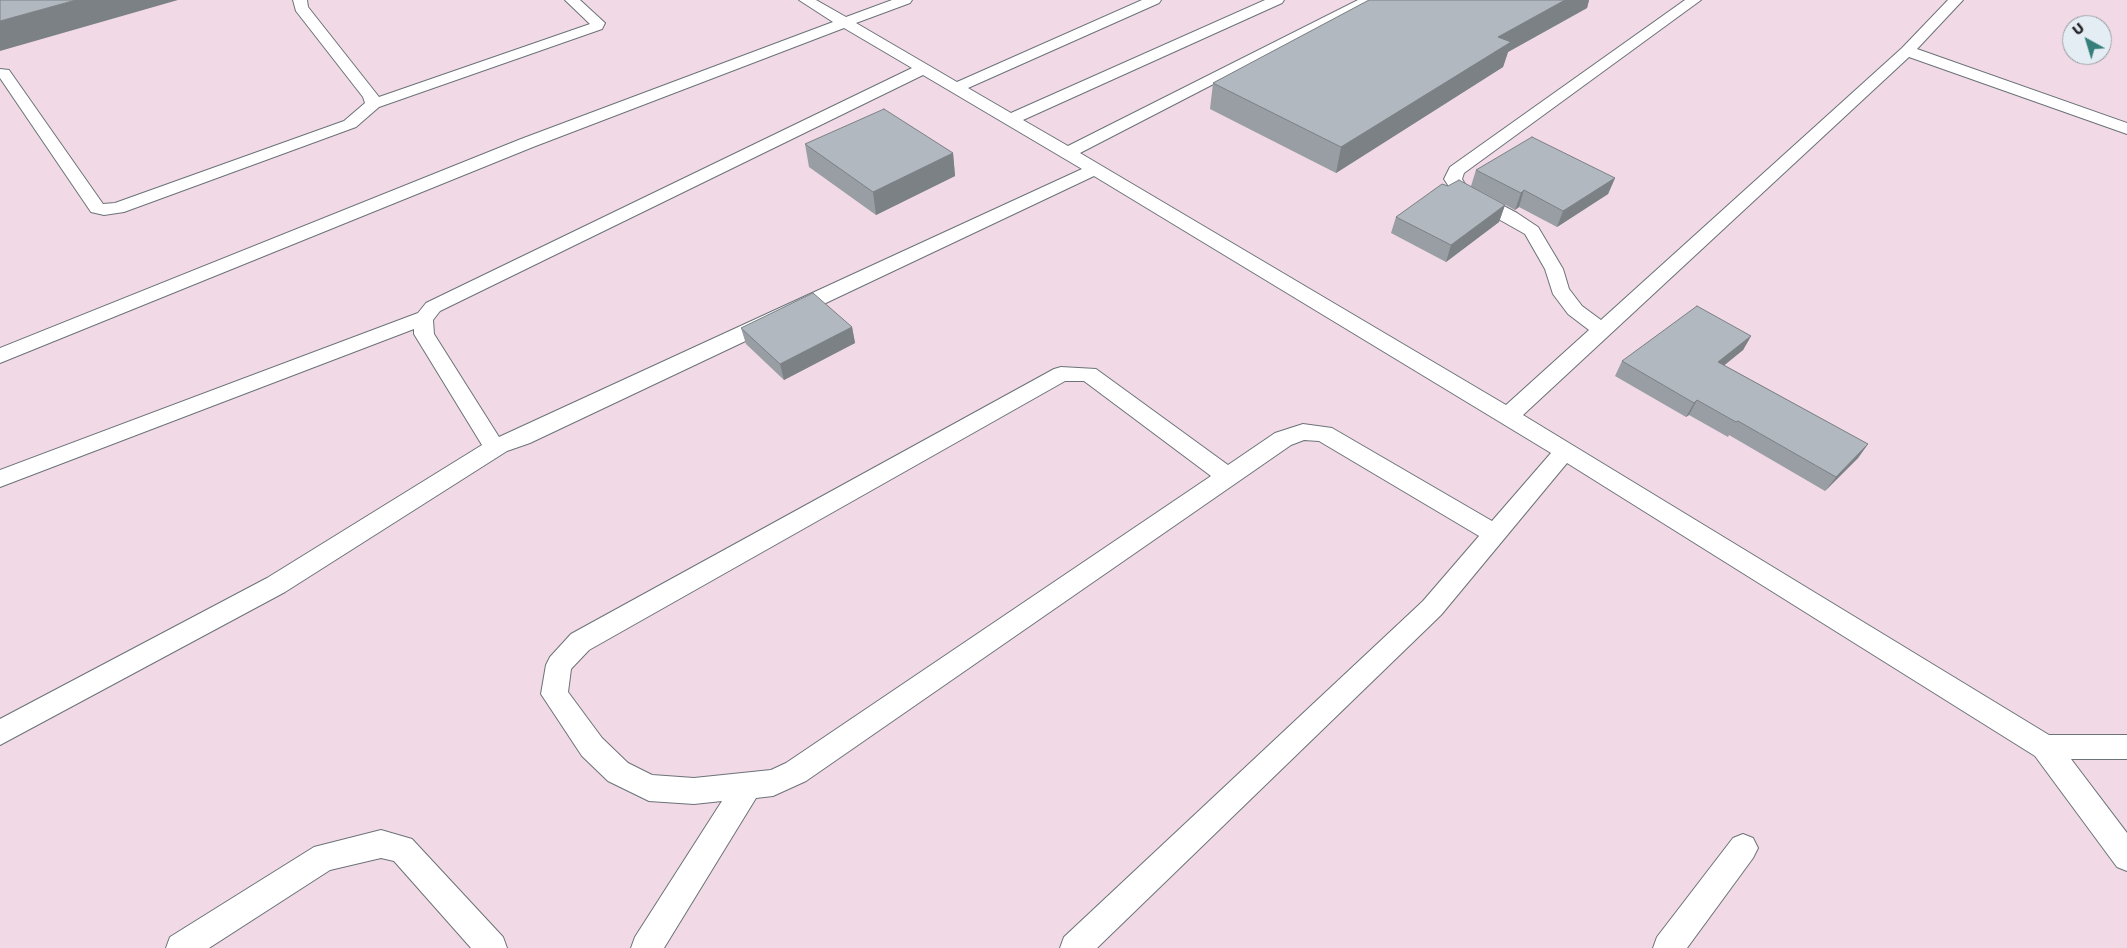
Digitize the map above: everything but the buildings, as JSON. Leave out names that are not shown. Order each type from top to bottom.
[{"type":"lane","points":[[300,0],[301,8],[370,96],[373,104]]},
{"type":"lane","points":[[4,74],[97,208],[101,210],[118,208],[350,124],[373,104],[597,26],[598,22],[572,0]]},
{"type":"lane","points":[[806,0],[1066,154],[1095,169],[1508,416],[2045,747],[2127,857]]},
{"type":"lane","points":[[0,356],[527,143],[846,24],[905,0]]},
{"type":"lane","points":[[955,88],[1154,0]]},
{"type":"lane","points":[[1009,120],[1277,0]]},
{"type":"lane","points":[[1066,154],[1369,0]]},
{"type":"lane","points":[[1603,331],[1575,310],[1560,290],[1554,269],[1532,231],[1511,217],[1460,190],[1453,179],[1456,171],[1694,0]]},
{"type":"lane","points":[[1508,416],[1907,51],[1956,0]]},
{"type":"lane","points":[[1240,3],[1255,10]]},
{"type":"lane","points":[[1907,51],[2127,129]]},
{"type":"lane","points":[[499,445],[492,443],[488,438],[424,334],[422,325],[424,317],[433,306],[922,69]]},
{"type":"lane","points":[[0,733],[276,586],[499,445],[528,434],[1095,169]]},
{"type":"lane","points":[[0,479],[424,317]]},
{"type":"lane","points":[[1228,477],[1089,374],[1061,374],[1038,385],[580,642],[559,666],[554,694],[592,747],[618,772],[649,788],[694,791],[773,783],[796,772],[1228,477],[1283,439],[1303,432],[1313,431],[1324,434],[1496,534]]},
{"type":"lane","points":[[1075,948],[1432,608],[1565,451]]},
{"type":"lane","points":[[2045,747],[2127,747]]},
{"type":"lane","points":[[646,948],[747,787]]},
{"type":"lane","points":[[181,948],[324,857],[380,844],[402,849],[492,948]]},
{"type":"lane","points":[[1668,948],[1743,848]]},
{"type":"shaded area","points":[[0,0],[2127,0],[2127,948],[0,948]]}]
